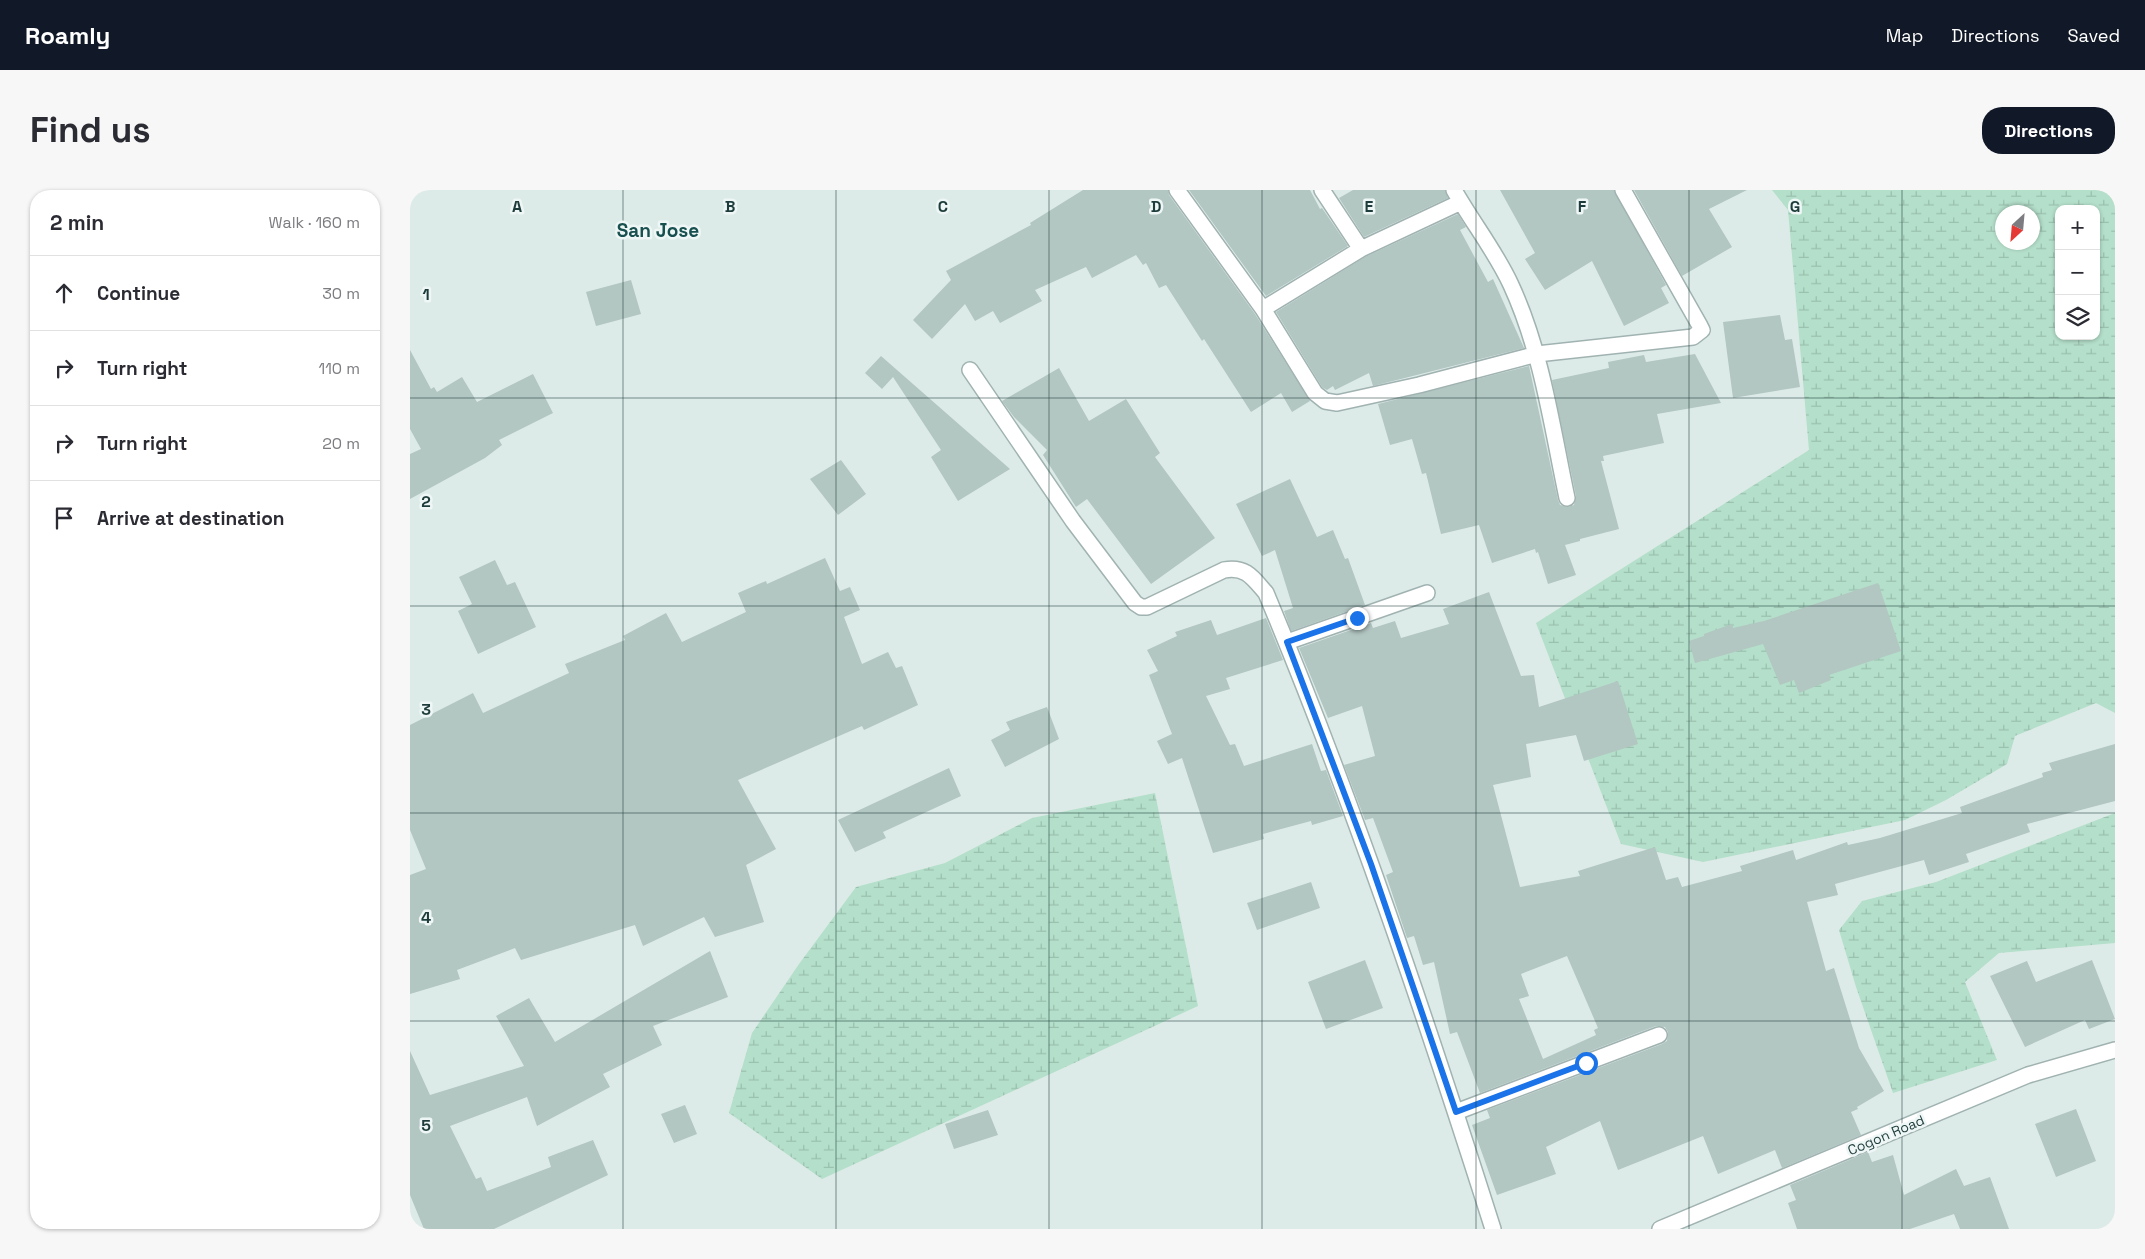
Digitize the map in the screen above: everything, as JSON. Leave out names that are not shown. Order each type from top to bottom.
[{"type":"street","points":[[1177,190],[1263,309],[1315,393],[1325,401],[1337,403],[1419,385],[1537,354],[1693,337],[1702,330],[1624,190]]},
{"type":"street","points":[[1322,190],[1361,250]]},
{"type":"street","points":[[1263,309],[1361,250],[1458,196],[1510,283],[1529,327],[1537,354],[1567,498]]},
{"type":"street","points":[[970,370],[1073,521],[1135,603],[1141,607],[1147,607],[1224,570],[1233,568],[1246,571],[1266,593],[1287,642],[1371,864],[1456,1112],[1493,1229]]},
{"type":"street","points":[[1287,642],[1427,594]]},
{"type":"street","points":[[1456,1112],[1660,1035]]},
{"type":"street","name":"Cogon Road","points":[[1660,1229],[2028,1076],[2115,1050]]},
{"type":"green space","points":[[1772,190],[2115,190],[2115,713],[2096,703],[2015,736],[2007,764],[1946,800],[1905,820],[1703,862],[1621,844],[1536,623],[1809,450],[1788,210]]},
{"type":"green space","points":[[1155,793],[1198,1006],[822,1179],[729,1113],[752,1033],[799,964],[856,887],[945,863],[1032,818]]},
{"type":"green space","points":[[2115,813],[2115,943],[1999,953],[1965,982],[1997,1060],[1893,1093],[1856,987],[1839,930],[1862,901],[1936,882]]},
{"type":"building","points":[[1083,190],[1168,190],[1169,195],[1255,314],[1310,401],[1292,412],[1281,393],[1251,412],[1204,339],[1202,341],[1166,285],[1159,288],[1146,263],[1143,265],[1136,255],[1092,278],[1086,267],[1035,290],[1042,301],[1000,323],[993,311],[975,321],[965,304],[932,339],[913,320],[951,280],[946,271],[1031,225],[1030,223]]},
{"type":"building","points":[[1189,190],[1310,190],[1320,209],[1322,208],[1348,246],[1266,296]]},
{"type":"building","points":[[1353,190],[1445,190],[1448,198],[1364,237],[1339,198]]},
{"type":"building","points":[[1500,190],[1614,190],[1666,285],[1661,288],[1669,303],[1624,326],[1592,261],[1545,290],[1525,259],[1535,253]]},
{"type":"building","points":[[1634,190],[1747,190],[1709,209],[1732,247],[1682,276]]},
{"type":"building","points":[[1458,214],[1466,227],[1460,230],[1488,282],[1493,279],[1524,348],[1373,386],[1369,373],[1335,390],[1333,386],[1327,390],[1322,387],[1276,312],[1365,257]]},
{"type":"building","points":[[631,280],[641,314],[596,326],[586,292]]},
{"type":"building","points":[[1780,315],[1785,340],[1792,339],[1800,387],[1733,398],[1723,322]]},
{"type":"building","points":[[410,350],[431,389],[434,387],[437,392],[462,377],[477,402],[533,374],[553,413],[499,440],[502,445],[485,458],[410,499],[410,454],[421,449],[410,429]]},
{"type":"building","points":[[1695,354],[1721,403],[1657,414],[1664,443],[1603,456],[1604,461],[1601,461],[1619,529],[1565,545],[1576,575],[1548,584],[1538,552],[1536,553],[1535,549],[1492,563],[1479,525],[1441,534],[1426,473],[1422,474],[1412,439],[1390,445],[1378,404],[1529,366],[1558,500],[1560,505],[1568,507],[1574,505],[1576,496],[1552,380],[1609,368],[1608,362],[1644,355],[1646,362]]},
{"type":"building","points":[[881,356],[1010,469],[958,501],[931,457],[941,450],[893,377],[882,389],[865,373]]},
{"type":"building","points":[[1059,368],[1089,421],[1126,399],[1160,453],[1155,457],[1215,538],[1151,584],[1087,499],[1076,507],[1043,455],[1047,450],[1014,417],[1002,401]]},
{"type":"building","points":[[841,460],[866,494],[838,515],[810,479]]},
{"type":"building","points":[[1290,479],[1317,537],[1333,530],[1345,559],[1348,558],[1365,605],[1291,631],[1284,611],[1293,608],[1275,550],[1262,556],[1236,504]]},
{"type":"building","points":[[825,558],[840,591],[850,587],[860,610],[844,617],[862,664],[888,652],[896,668],[902,666],[918,705],[864,730],[862,726],[738,780],[776,849],[746,865],[764,922],[715,937],[704,917],[643,946],[635,925],[521,960],[515,948],[457,970],[460,979],[410,994],[410,875],[426,869],[410,830],[410,725],[473,693],[483,713],[569,673],[565,664],[625,640],[623,636],[666,613],[682,642],[746,612],[738,593],[766,581],[767,584]]},
{"type":"building","points":[[495,560],[507,585],[515,582],[536,627],[478,654],[458,611],[472,604],[459,577]]},
{"type":"building","points":[[1878,583],[1901,651],[1829,675],[1831,680],[1799,693],[1794,680],[1780,685],[1763,644],[1695,663],[1689,641],[1704,636],[1704,634],[1732,624],[1733,628],[1764,621]]},
{"type":"building","points":[[1489,592],[1521,676],[1534,675],[1539,707],[1618,681],[1638,744],[1584,761],[1576,735],[1526,744],[1531,777],[1493,785],[1520,887],[1580,876],[1578,871],[1655,847],[1666,880],[1678,877],[1682,887],[1742,871],[1740,866],[1793,850],[1796,860],[1847,842],[1848,845],[1880,838],[1962,813],[1960,807],[2043,777],[2042,773],[2052,770],[2049,763],[2115,744],[2115,801],[2027,824],[2030,832],[1966,854],[1969,862],[1929,875],[1924,860],[1835,884],[1838,895],[1807,902],[1826,971],[1834,968],[1859,1048],[1884,1091],[1851,1112],[1861,1135],[1782,1168],[1775,1150],[1718,1174],[1703,1136],[1618,1170],[1600,1121],[1546,1147],[1556,1174],[1497,1195],[1472,1125],[1490,1118],[1487,1110],[1662,1044],[1667,1041],[1668,1032],[1665,1027],[1656,1026],[1480,1093],[1457,1032],[1450,1034],[1434,962],[1423,965],[1414,936],[1407,938],[1386,875],[1393,872],[1373,818],[1365,820],[1344,765],[1375,756],[1362,706],[1328,718],[1299,648],[1371,623],[1373,628],[1395,621],[1401,638],[1449,624],[1443,609]],"holes":[[[1567,956],[1598,1028],[1594,1030],[1596,1035],[1543,1059],[1519,999],[1529,996],[1521,974]]]},
{"type":"building","points":[[1266,618],[1283,660],[1226,678],[1230,689],[1206,696],[1230,745],[1235,744],[1244,766],[1312,744],[1321,771],[1326,770],[1343,816],[1312,825],[1311,821],[1263,834],[1264,839],[1213,853],[1182,758],[1168,764],[1157,741],[1172,734],[1149,675],[1158,671],[1147,650],[1177,636],[1175,632],[1211,620],[1217,635]]},
{"type":"building","points":[[1047,707],[1059,739],[1005,767],[991,740],[1010,730],[1006,722]]},
{"type":"building","points":[[949,768],[961,796],[883,832],[886,838],[855,852],[838,820]]},
{"type":"building","points":[[1311,882],[1320,908],[1257,930],[1247,903]]},
{"type":"building","points":[[710,951],[728,997],[653,1026],[662,1045],[603,1074],[610,1087],[537,1126],[527,1097],[450,1126],[476,1179],[481,1177],[487,1191],[551,1167],[548,1157],[593,1140],[608,1175],[494,1229],[424,1229],[410,1195],[410,1051],[430,1095],[524,1066],[496,1016],[529,998],[555,1042]]},
{"type":"building","points":[[1365,960],[1383,1008],[1326,1029],[1308,982]]},
{"type":"building","points":[[2092,960],[2115,1019],[2089,1029],[2085,1020],[2025,1047],[1990,976],[2027,961],[2036,982]]},
{"type":"building","points":[[685,1105],[697,1134],[674,1143],[661,1114]]},
{"type":"building","points":[[2076,1109],[2096,1161],[2056,1177],[2035,1124]]},
{"type":"building","points":[[988,1110],[998,1135],[954,1149],[945,1124]]},
{"type":"building","points":[[1868,1152],[1872,1162],[1893,1155],[1904,1195],[1956,1169],[1964,1186],[1990,1177],[2009,1229],[1960,1229],[1954,1214],[1910,1229],[1797,1229],[1788,1203],[1796,1200],[1790,1185]]},
{"type":"district","name":"San Jose","points":[[658,230]]},
{"type":"route","points":[[1357,618],[1287,642],[1371,864],[1456,1112],[1586,1063]]}]
